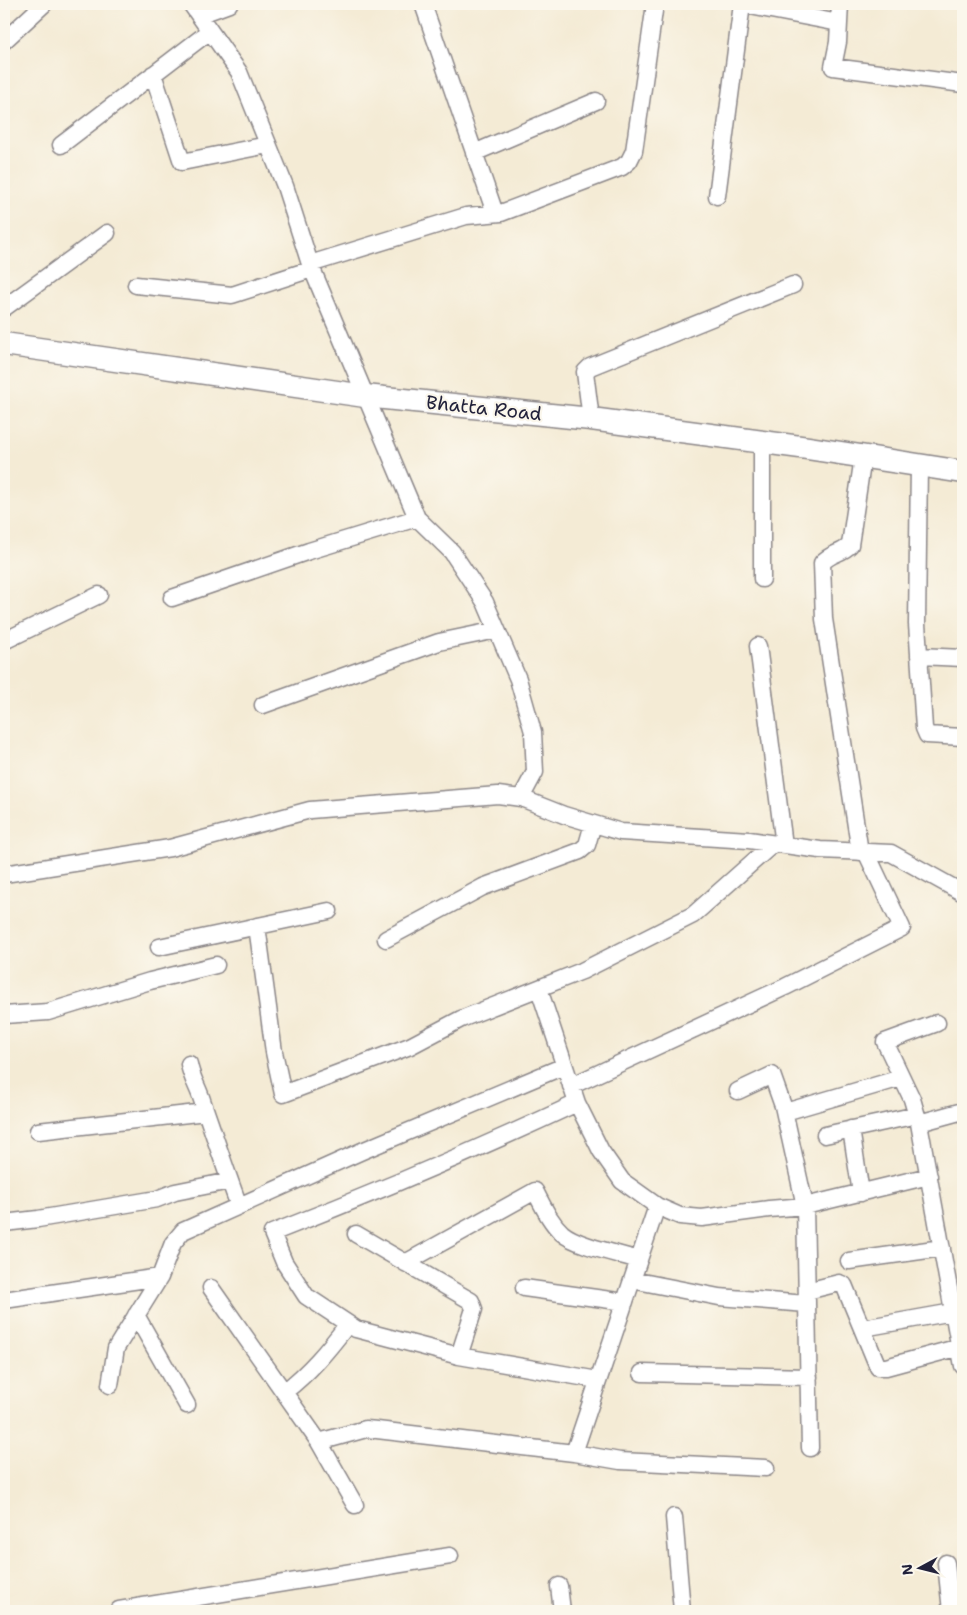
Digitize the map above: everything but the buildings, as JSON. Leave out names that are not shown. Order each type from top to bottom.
[{"type":"main road","name":"Bhatta Road","points":[[4,344],[365,396],[591,419],[963,472]]},
{"type":"street","points":[[4,41],[44,4]]},
{"type":"street","points":[[230,4],[195,10],[239,72],[285,186],[311,266],[417,518],[452,552],[485,602],[518,679],[533,732],[535,772],[521,798]]},
{"type":"street","points":[[423,4],[496,213]]},
{"type":"street","points":[[136,285],[232,295],[311,266],[448,221],[466,216],[496,213],[517,208],[622,167],[629,161],[634,151],[655,4],[650,4]]},
{"type":"street","points":[[717,196],[742,4],[839,23]]},
{"type":"street","points":[[840,4],[838,42],[833,67],[963,84]]},
{"type":"street","points":[[61,145],[210,31]]},
{"type":"street","points":[[153,74],[182,162],[268,145]]},
{"type":"street","points":[[474,153],[596,101]]},
{"type":"street","points":[[4,308],[107,233]]},
{"type":"street","points":[[591,419],[585,380],[585,372],[590,367],[793,285]]},
{"type":"street","points":[[762,442],[762,579]]},
{"type":"street","points":[[571,1086],[785,987],[902,928],[863,852],[824,619],[822,562],[826,558],[845,551],[850,545],[864,457]]},
{"type":"street","points":[[919,465],[917,624],[924,728],[927,734],[963,737]]},
{"type":"street","points":[[172,598],[417,518]]},
{"type":"street","points":[[4,641],[99,595]]},
{"type":"street","points":[[263,705],[439,642],[497,630]]},
{"type":"street","points":[[758,646],[778,844]]},
{"type":"street","points":[[919,656],[963,658]]},
{"type":"street","points":[[4,874],[170,848],[310,810],[498,795],[521,798],[620,832],[749,840],[820,850],[890,853],[963,893]]},
{"type":"street","points":[[386,940],[483,887],[580,851],[587,845],[593,824]]},
{"type":"street","points":[[257,926],[274,1052],[283,1094],[410,1046],[461,1019],[582,971],[693,915],[778,844]]},
{"type":"street","points":[[159,947],[329,911]]},
{"type":"street","points":[[4,1015],[48,1012],[150,981],[216,965]]},
{"type":"street","points":[[539,989],[577,1103],[601,1151],[622,1181],[657,1206],[680,1216],[702,1218],[805,1206],[861,1194],[929,1176]]},
{"type":"street","points":[[938,1022],[885,1042],[912,1099],[918,1119],[963,1366]]},
{"type":"street","points":[[189,1064],[190,1074],[200,1092],[239,1206]]},
{"type":"street","points":[[110,1385],[116,1348],[160,1277],[173,1243],[183,1231],[362,1151],[564,1066]]},
{"type":"street","points":[[738,1091],[772,1075],[784,1112],[805,1206],[810,1448]]},
{"type":"street","points":[[784,1112],[901,1078]]},
{"type":"street","points":[[577,1103],[491,1143],[352,1202],[272,1233],[284,1262],[306,1296],[356,1329],[459,1356],[598,1380]]},
{"type":"street","points":[[38,1132],[206,1112]]},
{"type":"street","points":[[825,1135],[851,1129],[963,1112]]},
{"type":"street","points":[[851,1129],[861,1194]]},
{"type":"street","points":[[4,1222],[38,1220],[157,1199],[174,1192],[230,1181]]},
{"type":"street","points":[[405,1263],[535,1191],[549,1218],[563,1234],[574,1241],[639,1260]]},
{"type":"street","points":[[574,1453],[657,1206]]},
{"type":"street","points":[[356,1234],[471,1301],[474,1309],[459,1356]]},
{"type":"street","points":[[849,1261],[942,1248]]},
{"type":"street","points":[[4,1300],[160,1277]]},
{"type":"street","points":[[632,1280],[719,1297],[807,1298],[839,1283],[844,1285],[878,1367],[886,1367],[960,1346]]},
{"type":"street","points":[[212,1288],[319,1442],[355,1505]]},
{"type":"street","points":[[524,1288],[625,1302]]},
{"type":"street","points":[[863,1328],[953,1312]]},
{"type":"street","points":[[136,1315],[187,1405]]},
{"type":"street","points":[[284,1392],[303,1378],[348,1324]]},
{"type":"street","points":[[642,1374],[808,1377]]},
{"type":"street","points":[[319,1442],[366,1429],[574,1453],[620,1461],[766,1468]]},
{"type":"street","points":[[674,1517],[682,1611]]},
{"type":"street","points":[[119,1611],[450,1556]]},
{"type":"street","points":[[946,1563],[951,1611]]},
{"type":"street","points":[[559,1586],[562,1611]]}]
